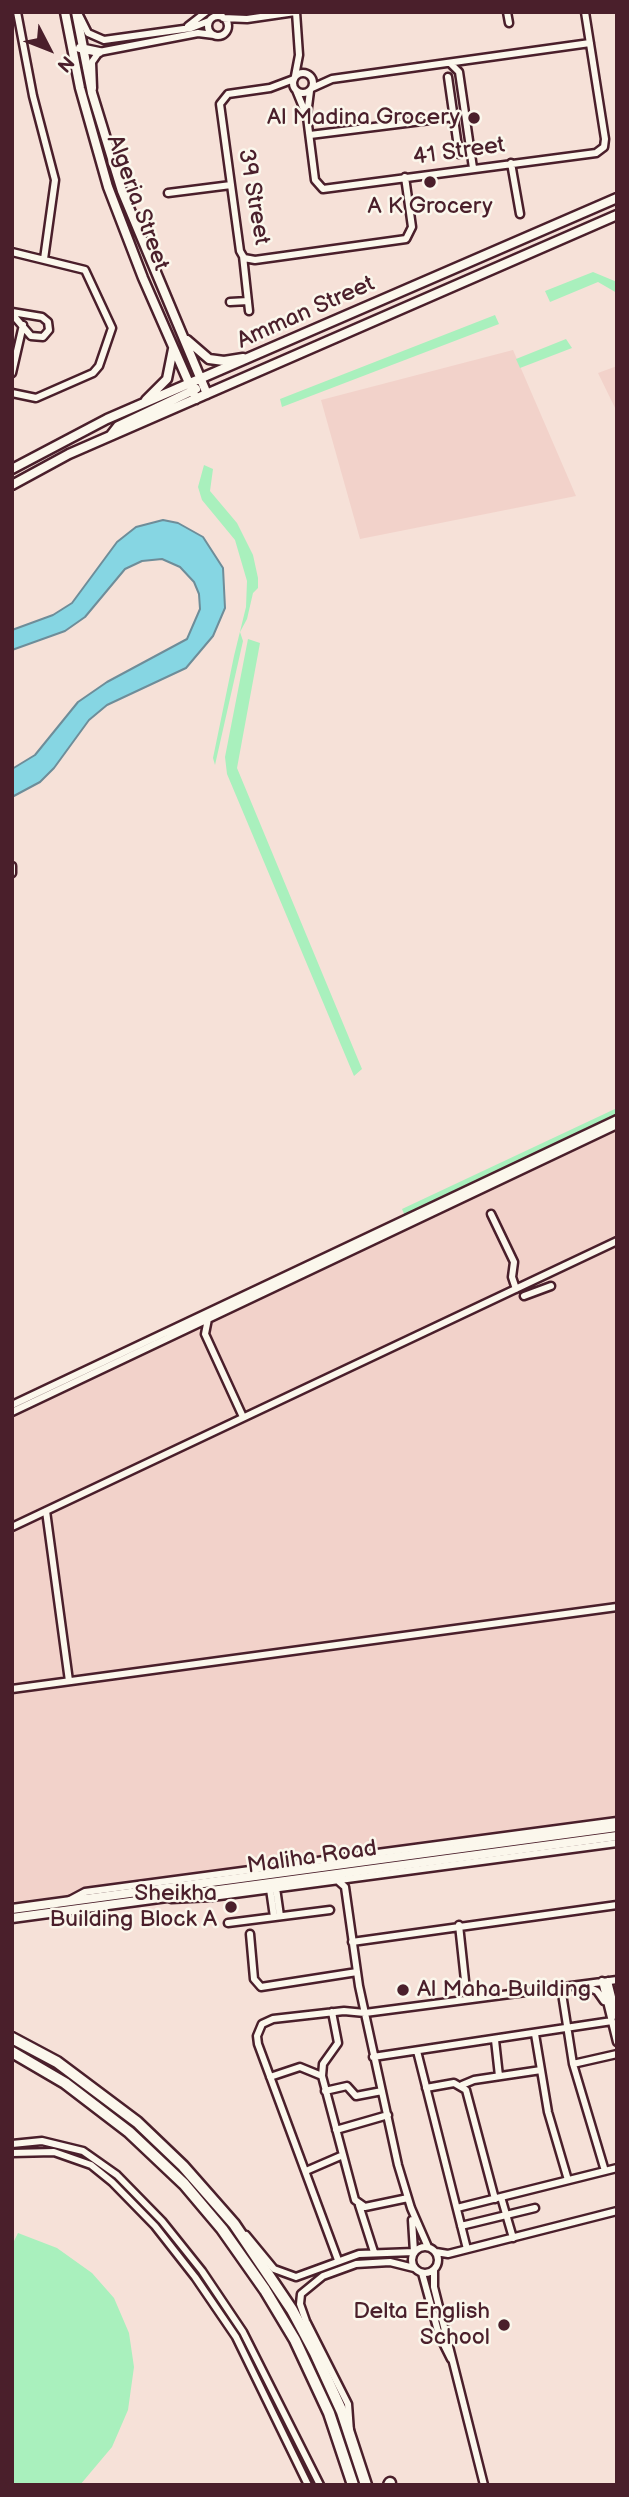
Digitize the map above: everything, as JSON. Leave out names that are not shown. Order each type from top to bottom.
[{"type":"highway","points":[[14,2038],[57,2062],[137,2122],[183,2166],[234,2224],[307,2337],[350,2434],[368,2483]]},
{"type":"highway","points":[[12,2052],[74,2089],[129,2132],[184,2184],[222,2229],[265,2290],[295,2340],[329,2413],[353,2485]]},
{"type":"main road","name":"Algeria Street","points":[[65,12],[80,88],[108,187],[173,346],[199,390]]},
{"type":"main road","name":"Algeria Street","points":[[75,12],[92,93],[122,191],[181,332],[199,390]]},
{"type":"main road","points":[[82,50],[99,52]]},
{"type":"main road","name":"Amman Street","points":[[12,485],[69,453],[111,436],[199,390],[256,356],[617,198]]},
{"type":"main road","name":"Amman Street","points":[[12,469],[84,430],[138,406],[199,390],[617,215]]},
{"type":"main road","points":[[181,332],[197,352],[209,359],[224,361],[256,356]]},
{"type":"main road","points":[[138,406],[167,379],[173,346]]},
{"type":"main road","points":[[199,390],[268,356],[279,346]]},
{"type":"main road","name":"Maliha Road","points":[[12,1909],[326,1863],[617,1827]]},
{"type":"main road","name":"Maliha Road","points":[[12,1918],[617,1836]]},
{"type":"main road","points":[[484,1854],[496,1859]]},
{"type":"main road","points":[[414,1871],[422,1863]]},
{"type":"street","points":[[17,12],[33,96],[55,174],[55,195],[42,258]]},
{"type":"street","points":[[75,12],[86,30],[100,39],[177,30],[222,15],[247,19]]},
{"type":"street","points":[[177,30],[197,22],[206,12]]},
{"type":"street","points":[[92,93],[92,62],[99,52],[198,33],[222,35],[227,29],[247,19],[295,12],[299,55],[313,82],[307,117]]},
{"type":"street","points":[[507,12],[509,23]]},
{"type":"street","points":[[296,90],[301,93],[332,79],[590,43],[585,12]]},
{"type":"street","points":[[289,13],[295,25]]},
{"type":"street","points":[[222,15],[227,29]]},
{"type":"street","points":[[211,17],[208,29],[214,35]]},
{"type":"street","name":"41 Street","points":[[310,135],[315,172],[321,184],[338,187],[585,153],[599,146],[603,131],[590,43]]},
{"type":"street","points":[[299,55],[294,77],[310,135],[453,113],[464,109]]},
{"type":"street","points":[[450,63],[459,72],[472,168]]},
{"type":"street","points":[[294,77],[308,74]]},
{"type":"street","name":"39 Street","points":[[294,77],[270,88],[228,94],[220,104],[243,256],[251,260],[406,239],[412,227],[405,177]]},
{"type":"street","points":[[448,77],[459,152],[470,150]]},
{"type":"street","points":[[512,163],[520,214]]},
{"type":"street","points":[[168,193],[231,185]]},
{"type":"street","points":[[12,252],[79,267],[88,272],[112,332],[99,366],[93,373],[36,398],[12,393]]},
{"type":"street","points":[[243,256],[249,311]]},
{"type":"street","points":[[244,269],[251,260]]},
{"type":"street","points":[[230,303],[248,300]]},
{"type":"street","points":[[12,313],[31,336]]},
{"type":"street","points":[[12,313],[42,317],[48,322],[49,330],[45,335],[24,339],[19,349]]},
{"type":"street","points":[[12,373],[23,326]]},
{"type":"street","points":[[12,866],[12,873]]},
{"type":"street","points":[[12,1405],[617,1119]]},
{"type":"street","points":[[12,1412],[617,1125]]},
{"type":"street","points":[[491,1214],[515,1265],[512,1278],[516,1289]]},
{"type":"street","points":[[12,1527],[617,1241]]},
{"type":"street","points":[[538,1279],[543,1289]]},
{"type":"street","points":[[524,1296],[551,1286]]},
{"type":"street","points":[[208,1319],[205,1334],[243,1417]]},
{"type":"street","points":[[188,1328],[205,1334]]},
{"type":"street","points":[[46,1511],[69,1681]]},
{"type":"street","points":[[12,1689],[617,1607]]},
{"type":"street","points":[[326,1863],[617,1821]]},
{"type":"street","points":[[162,1898],[212,1897],[617,1843]]},
{"type":"street","points":[[345,1887],[352,1878]]},
{"type":"street","points":[[336,1880],[345,1887],[373,2057],[408,2198],[428,2247],[448,2254],[617,2211]]},
{"type":"street","points":[[273,1888],[277,1916]]},
{"type":"street","points":[[352,1942],[617,1905]]},
{"type":"street","points":[[229,1923],[330,1910]]},
{"type":"street","points":[[459,1925],[467,1999]]},
{"type":"street","points":[[250,1934],[254,1979],[261,1987],[357,1972]]},
{"type":"street","points":[[338,2260],[257,2040],[262,2025],[273,2018],[332,2012],[365,2013],[617,1980]]},
{"type":"street","points":[[605,1981],[617,2042]]},
{"type":"street","points":[[581,1984],[600,1993],[614,2016]]},
{"type":"street","points":[[561,1987],[573,2064],[605,2171]]},
{"type":"street","points":[[614,2016],[617,1991]]},
{"type":"street","points":[[332,2012],[338,2043],[323,2064],[321,2076],[374,2252]]},
{"type":"street","points":[[373,2057],[566,2029],[614,2016]]},
{"type":"street","points":[[536,2034],[550,2122],[568,2180]]},
{"type":"street","points":[[495,2040],[499,2076]]},
{"type":"street","points":[[417,2051],[467,2249]]},
{"type":"street","points":[[573,2064],[617,2054]]},
{"type":"street","points":[[270,2077],[300,2067],[321,2076]]},
{"type":"street","points":[[426,2088],[454,2083],[462,2085],[471,2081],[541,2070]]},
{"type":"street","points":[[462,2085],[513,2238]]},
{"type":"street","points":[[326,2091],[347,2086],[358,2096],[382,2091]]},
{"type":"street","points":[[336,2130],[388,2115]]},
{"type":"street","points":[[12,2144],[42,2141],[83,2151],[117,2175],[162,2221],[202,2271],[243,2332],[320,2485]]},
{"type":"street","points":[[12,2153],[43,2150],[68,2155],[91,2165],[112,2182],[155,2226],[195,2277],[236,2337],[308,2485]]},
{"type":"street","points":[[306,2171],[343,2155]]},
{"type":"street","points":[[457,2208],[617,2168]]},
{"type":"street","points":[[461,2226],[533,2208],[527,2191]]},
{"type":"street","points":[[359,2204],[369,2206],[408,2198]]},
{"type":"street","points":[[411,2208],[414,2267]]},
{"type":"street","points":[[234,2224],[274,2269],[286,2276],[300,2276],[338,2260],[374,2252],[414,2252],[428,2247]]},
{"type":"street","points":[[436,2252],[434,2287],[484,2485]]},
{"type":"street","points":[[422,2273],[436,2267],[448,2254]]},
{"type":"street","points":[[350,2434],[348,2404],[303,2313],[301,2294],[315,2280],[347,2266],[382,2261],[414,2267],[422,2273],[439,2335],[454,2364]]},
{"type":"shaded area","points":[[513,350],[576,496],[360,539],[321,400]]},
{"type":"shaded area","points":[[617,366],[617,412],[598,373]]},
{"type":"shaded area","points":[[617,1129],[617,1822],[377,1857],[12,1902],[12,1417]]},
{"type":"green space","points":[[593,272],[617,282],[617,293],[598,282],[550,302],[545,291]]},
{"type":"green space","points":[[495,315],[499,324],[282,407],[280,399]]},
{"type":"green space","points":[[566,339],[572,348],[520,368],[516,359]]},
{"type":"green space","points":[[204,465],[213,469],[210,491],[237,523],[253,555],[258,578],[258,588],[253,593],[247,619],[240,632],[243,641],[215,765],[213,758],[234,656],[246,607],[247,581],[235,540],[202,500],[198,487]]},
{"type":"green space","points":[[248,639],[260,643],[237,768],[362,1069],[354,1076],[227,774],[225,757]]},
{"type":"green space","points":[[617,1108],[617,1116],[405,1216],[402,1209]]},
{"type":"green space","points":[[18,2233],[57,2248],[92,2273],[114,2298],[129,2333],[134,2367],[128,2410],[112,2447],[80,2485],[12,2485],[12,2245]]},
{"type":"water","points":[[163,520],[178,523],[203,537],[223,568],[225,608],[213,636],[186,668],[107,705],[89,720],[54,768],[40,782],[12,797],[12,769],[35,755],[78,702],[107,682],[187,639],[200,609],[199,594],[194,582],[180,567],[162,559],[142,561],[125,569],[85,617],[65,631],[12,650],[12,630],[53,615],[72,603],[117,542],[136,527]]},
{"type":"place","name":"Al Madina Grocery","points":[[474,118]]},
{"type":"place","name":"A K Grocery","points":[[430,182]]},
{"type":"place","name":"Sheikha Building Block A","points":[[231,1907]]},
{"type":"place","name":"Al Maha Building","points":[[403,1990]]},
{"type":"place","name":"Delta English School","points":[[504,2325]]}]
